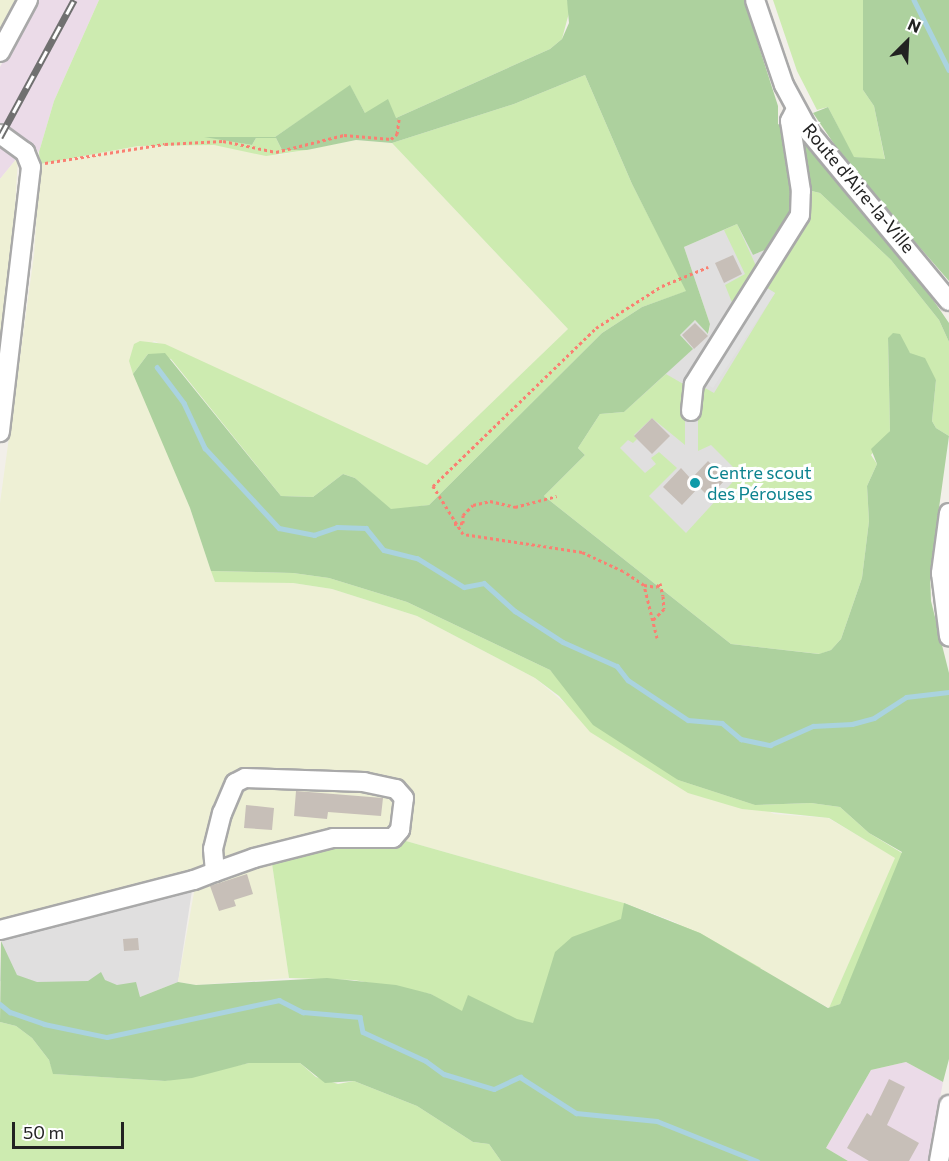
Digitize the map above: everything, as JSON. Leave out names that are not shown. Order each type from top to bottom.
[{"type":"street","points":[[0,52],[28,0]]},
{"type":"street","name":"Route d'Aire-la-Ville","points":[[755,0],[780,74],[796,109],[822,149],[949,302]]},
{"type":"street","points":[[691,411],[694,384],[800,215],[801,191],[789,121],[796,109]]},
{"type":"street","points":[[0,134],[16,145],[31,167],[0,432]]},
{"type":"street","points":[[949,513],[941,573],[949,636]]},
{"type":"street","points":[[0,930],[215,872],[254,858],[333,838],[393,838],[400,830],[404,798],[396,789],[364,782],[245,778],[236,783],[222,813],[213,849],[215,872]]},
{"type":"street","points":[[939,1161],[949,1105]]},
{"type":"path","points":[[31,167],[138,146],[223,141],[276,152],[344,135],[390,139],[397,134],[399,118]]},
{"type":"path","points":[[652,620],[664,609],[660,583],[657,587],[644,585],[623,571],[582,552],[463,534],[454,524],[434,486],[596,328],[662,286],[708,267]]},
{"type":"path","points":[[454,524],[463,523],[463,515],[473,505],[490,501],[515,507],[557,495]]},
{"type":"path","points":[[644,585],[657,638]]},
{"type":"shaded area","points":[[36,0],[99,0],[54,101],[39,152],[0,126],[0,67]]},
{"type":"shaded area","points":[[0,140],[18,157],[0,179]]},
{"type":"shaded area","points":[[820,193],[749,428],[734,575],[585,455],[624,412],[692,349],[680,335],[695,320],[709,334],[710,324],[684,247],[737,224],[753,255],[767,249]]},
{"type":"shaded area","points":[[759,283],[775,293],[713,388],[698,378]]},
{"type":"shaded area","points":[[193,884],[178,982],[110,1009],[0,981],[2,933]]},
{"type":"shaded area","points":[[906,1062],[943,1082],[928,1161],[848,1161],[826,1148],[871,1070]]},
{"type":"green space","points":[[0,0],[19,0],[0,34]]},
{"type":"green space","points":[[99,0],[567,0],[570,9],[562,39],[550,49],[396,118],[365,113],[350,86],[275,137],[212,137],[252,145],[256,138],[276,138],[282,150],[306,150],[266,156],[214,145],[138,146],[40,164],[39,152],[54,101]]},
{"type":"green space","points":[[567,0],[744,0],[778,106],[778,124],[797,134],[918,278],[949,323],[949,342],[939,320],[891,260],[820,193],[795,187],[793,212],[783,232],[767,249],[753,255],[737,224],[684,247],[710,324],[708,334],[695,320],[680,335],[693,349],[624,412],[600,414],[578,448],[585,455],[544,496],[731,644],[819,654],[831,650],[841,639],[862,578],[869,521],[867,486],[877,464],[871,449],[890,431],[888,338],[893,333],[900,334],[910,353],[925,358],[936,380],[932,421],[936,428],[949,436],[930,573],[931,601],[949,673],[949,1059],[943,1082],[906,1062],[871,1070],[826,1148],[848,1161],[501,1161],[489,1144],[473,1142],[417,1106],[354,1081],[325,1083],[300,1063],[249,1063],[192,1078],[165,1081],[53,1074],[49,1060],[32,1038],[16,1026],[0,1022],[1,941],[17,975],[37,982],[88,981],[101,972],[105,980],[117,985],[136,982],[140,997],[178,982],[196,985],[327,978],[396,985],[431,994],[462,1011],[468,995],[517,1019],[533,1023],[555,952],[572,937],[621,919],[624,903],[700,933],[828,1008],[840,1004],[902,852],[869,833],[840,807],[811,803],[755,805],[678,780],[593,725],[550,670],[407,602],[329,578],[293,573],[211,571],[190,508],[133,374],[148,354],[165,353],[281,496],[313,497],[343,474],[355,478],[391,509],[429,505],[602,333],[642,307],[686,291],[632,184],[585,75],[514,104],[392,143],[356,140],[307,150],[282,150],[276,138],[256,138],[252,145],[204,137],[275,137],[350,85],[365,113],[388,99],[396,118],[550,49],[562,39],[569,23]]},
{"type":"green space","points":[[773,0],[863,0],[863,90],[874,106],[885,160],[853,157],[828,107],[817,110],[797,71]]},
{"type":"green space","points":[[863,0],[949,0],[949,281],[849,166],[813,113],[828,107],[854,157],[885,159],[874,106],[863,90]]},
{"type":"green space","points":[[585,75],[632,184],[687,291],[642,307],[602,333],[429,505],[391,510],[355,478],[343,474],[313,497],[281,496],[171,359],[148,354],[133,374],[129,361],[134,344],[140,341],[165,344],[427,465],[568,329],[392,143],[514,104]]},
{"type":"green space","points":[[356,140],[392,143],[568,329],[427,465],[154,341],[129,361],[190,508],[215,581],[293,583],[332,589],[417,616],[535,678],[575,712],[774,814],[828,818],[896,858],[829,1008],[673,921],[624,903],[406,841],[271,857],[289,978],[196,985],[178,982],[198,870],[137,883],[0,924],[0,503],[34,255],[40,164],[138,146],[214,145],[279,155]]},
{"type":"green space","points":[[18,157],[12,258],[0,353],[0,179]]},
{"type":"green space","points":[[807,190],[820,193],[891,260],[939,320],[949,342],[949,436],[936,428],[932,421],[936,380],[910,353],[888,338],[890,431],[871,455],[877,464],[867,486],[869,521],[862,578],[841,639],[831,650],[820,654],[731,644],[544,496],[585,455],[578,448],[600,414],[624,412],[666,374],[685,385],[685,445],[652,418],[634,435],[637,439],[633,443],[628,440],[620,448],[645,473],[656,464],[651,458],[659,452],[677,468],[649,496],[686,533],[740,474],[711,445],[698,451],[698,384],[714,393],[775,293],[764,286]]},
{"type":"green space","points":[[737,224],[757,268],[735,310],[725,285],[745,274],[724,230]]},
{"type":"green space","points":[[211,571],[293,573],[329,578],[407,602],[550,670],[574,698],[678,780],[755,805],[811,803],[840,807],[869,833],[902,853],[903,858],[840,1004],[829,1008],[895,858],[829,818],[742,809],[688,793],[590,732],[559,696],[535,678],[417,616],[332,589],[293,583],[215,582]]},
{"type":"green space","points":[[406,841],[624,903],[700,933],[761,968],[574,1088],[431,994],[354,980],[289,978],[271,857],[336,842]]},
{"type":"green space","points":[[0,1022],[16,1026],[32,1038],[49,1060],[54,1074],[165,1081],[249,1063],[300,1063],[316,1077],[338,1084],[354,1081],[417,1106],[473,1142],[489,1144],[501,1161],[0,1161]]},
{"type":"building","points":[[733,255],[742,274],[724,283],[715,263]]},
{"type":"building","points":[[695,323],[708,336],[694,349],[682,335]]},
{"type":"building","points":[[652,418],[670,436],[652,454],[634,436]]},
{"type":"building","name":"Centre scout des Pérouses","points":[[708,461],[726,479],[709,497],[699,487],[682,505],[663,487],[681,468],[691,479]]},
{"type":"building","points":[[296,791],[383,798],[381,816],[328,812],[327,819],[294,816]]},
{"type":"building","points":[[246,805],[274,808],[272,830],[244,828]]},
{"type":"building","points":[[247,874],[253,894],[234,900],[236,906],[219,911],[210,886]]},
{"type":"building","points":[[138,938],[139,950],[124,951],[123,939]]},
{"type":"building","points":[[889,1079],[905,1087],[887,1125],[919,1143],[909,1161],[869,1161],[847,1148],[867,1113],[871,1116]]},
{"type":"waterway","points":[[914,0],[949,70]]},
{"type":"waterway","points":[[157,367],[184,403],[205,448],[279,528],[314,535],[337,527],[366,528],[384,550],[417,558],[464,587],[484,583],[515,611],[563,642],[617,666],[628,680],[688,720],[722,723],[741,739],[770,745],[813,726],[852,724],[874,718],[906,697],[949,692]]},
{"type":"waterway","points":[[0,1004],[10,1012],[44,1024],[107,1037],[279,1000],[303,1012],[360,1017],[363,1032],[426,1061],[444,1074],[494,1089],[520,1077],[576,1113],[657,1121],[757,1161]]},
{"type":"railway","points":[[0,137],[74,0]]},
{"type":"place","name":"Centre scout des Pérouses","points":[[695,483]]}]
